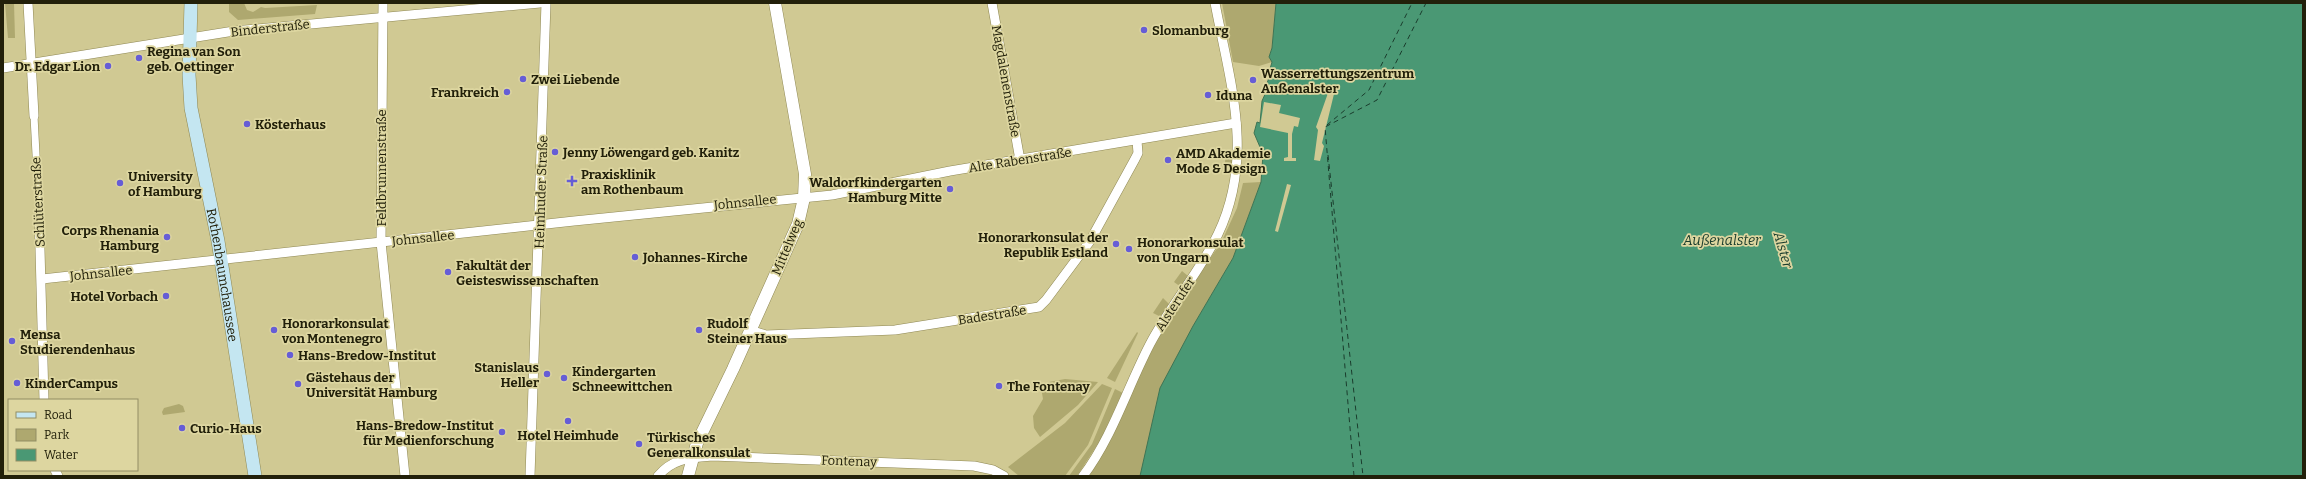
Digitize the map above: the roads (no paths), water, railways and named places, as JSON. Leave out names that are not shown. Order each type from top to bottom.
[{"type":"main road","name":"Rothenbaumchaussee","points":[[191,3],[191,108],[221,260],[255,476]]},
{"type":"street","name":"Schlüterstraße","points":[[28,3],[42,279],[40,295],[44,399]]},
{"type":"street","name":"Feldbrunnenstraße","points":[[383,3],[381,242],[405,476]]},
{"type":"street","name":"Binderstraße","points":[[3,68],[31,65],[234,31],[540,3]]},
{"type":"street","name":"Heimhuder Straße","points":[[530,476],[540,225],[546,3]]},
{"type":"street","name":"Mittelweg","points":[[688,476],[697,443],[798,224],[804,198],[804,169],[775,3]]},
{"type":"street","name":"Magdalenenstraße","points":[[992,3],[1020,160]]},
{"type":"street","name":"Alsterufer","points":[[1083,476],[1105,441],[1139,367],[1161,324],[1218,233],[1236,183],[1238,159],[1236,123],[1215,3]]},
{"type":"street","name":"Alte Rabenstraße","points":[[804,198],[832,195],[950,171],[1236,123]]},
{"type":"street","name":"Badestraße","points":[[750,330],[766,334],[893,330],[1033,309],[1043,304],[1090,241],[1138,153],[1137,140]]},
{"type":"street","name":"Johnsallee","points":[[42,279],[804,198]]},
{"type":"street","name":"Fontenay","points":[[658,476],[669,465],[682,459],[712,456],[974,466],[993,470],[1004,476]]},
{"type":"water","name":"Außenalster","points":[[1276,3],[2303,3],[2303,476],[1140,476],[1160,388],[1193,326],[1233,258],[1261,182],[1263,154],[1254,133],[1257,122],[1260,123],[1262,101],[1266,92],[1264,91],[1272,70],[1270,69],[1272,62],[1269,57],[1272,48]]},
{"type":"place","name":"Slomanburg","points":[[1144,30]]},
{"type":"place","name":"Regina van Son geb. Oettinger","points":[[139,58]]},
{"type":"place","name":"Dr. Edgar Lion","points":[[108,66]]},
{"type":"place","name":"Zwei Liebende","points":[[523,79]]},
{"type":"place","name":"Wasserrettungszentrum Außenalster","points":[[1253,80]]},
{"type":"place","name":"Frankreich","points":[[507,92]]},
{"type":"place","name":"Iduna","points":[[1208,95]]},
{"type":"place","name":"Kösterhaus","points":[[247,124]]},
{"type":"place","name":"Jenny Löwengard geb. Kanitz","points":[[555,152]]},
{"type":"place","name":"AMD Akademie Mode & Design","points":[[1168,160]]},
{"type":"place","name":"Praxisklinik am Rothenbaum","points":[[572,181]]},
{"type":"place","name":"University of Hamburg","points":[[120,183]]},
{"type":"place","name":"Waldorfkindergarten Hamburg Mitte","points":[[950,189]]},
{"type":"place","name":"Corps Rhenania Hamburg","points":[[167,237]]},
{"type":"place","name":"Honorarkonsulat der Republik Estland","points":[[1116,244]]},
{"type":"place","name":"Honorarkonsulat von Ungarn","points":[[1129,249]]},
{"type":"place","name":"Johannes-Kirche","points":[[635,257]]},
{"type":"place","name":"Fakultät der Geisteswissenschaften","points":[[448,272]]},
{"type":"place","name":"Hotel Vorbach","points":[[166,296]]},
{"type":"place","name":"Honorarkonsulat von Montenegro","points":[[274,330]]},
{"type":"place","name":"Rudolf Steiner Haus","points":[[699,330]]},
{"type":"place","name":"Mensa Studierendenhaus","points":[[12,341]]},
{"type":"place","name":"Hans-Bredow-Institut","points":[[290,355]]},
{"type":"place","name":"Stanislaus Heller","points":[[547,374]]},
{"type":"place","name":"Kindergarten Schneewittchen","points":[[564,378]]},
{"type":"place","name":"KinderCampus","points":[[17,383]]},
{"type":"place","name":"Gästehaus der Universität Hamburg","points":[[298,384]]},
{"type":"place","name":"The Fontenay","points":[[999,386]]},
{"type":"place","name":"Hotel Heimhude","points":[[568,421]]},
{"type":"place","name":"Curio-Haus","points":[[182,428]]},
{"type":"place","name":"Hans-Bredow-Institut für Medienforschung","points":[[502,432]]},
{"type":"place","name":"Türkisches Generalkonsulat","points":[[639,444]]},
{"type":"water label","name":"Alster","points":[[1783,250]]}]
